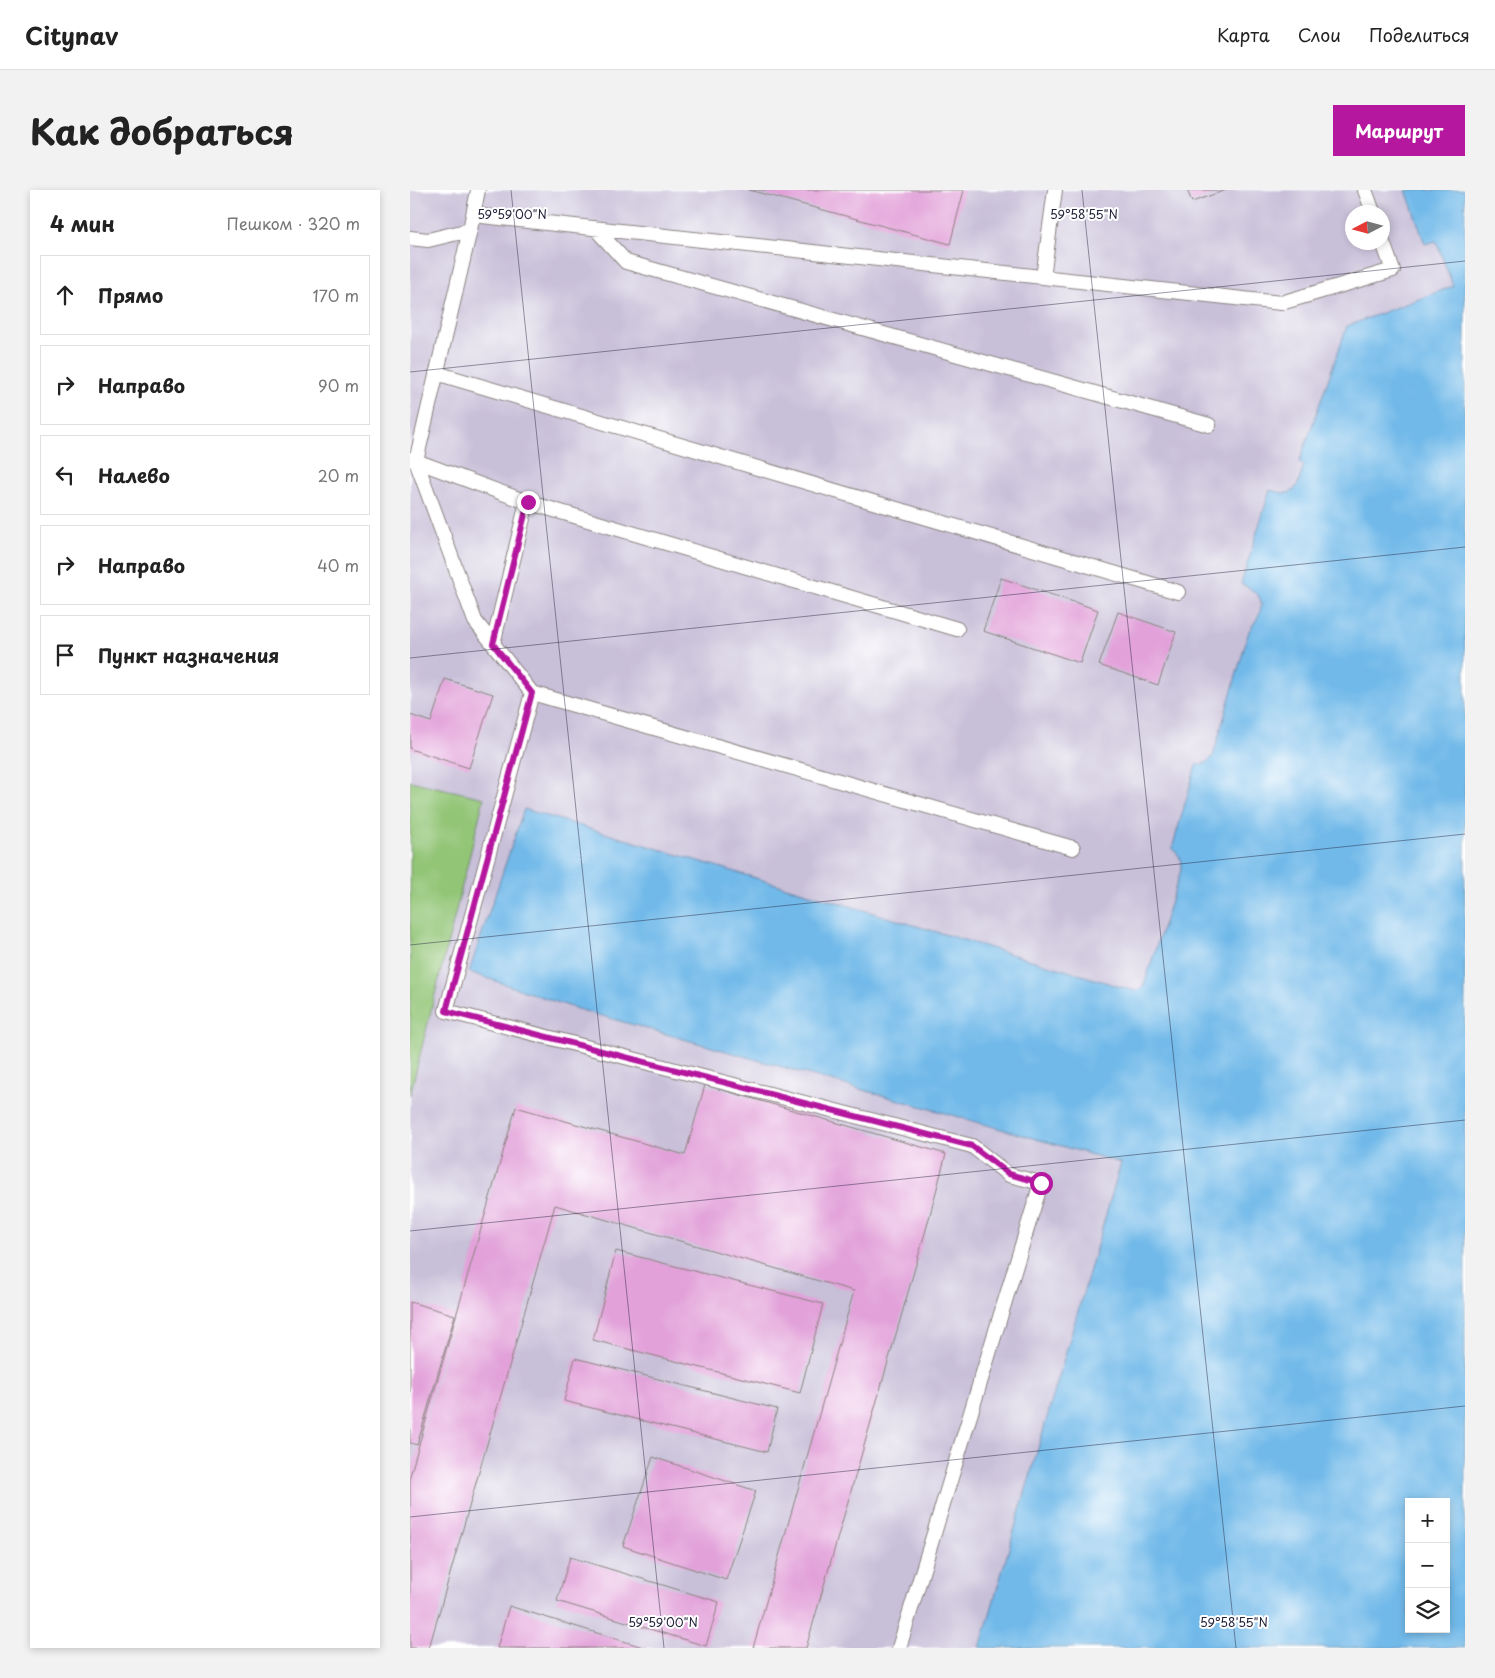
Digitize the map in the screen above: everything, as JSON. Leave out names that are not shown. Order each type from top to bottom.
[{"type":"lane","points":[[478,190],[436,373],[413,460],[475,620],[532,693],[1073,848]]},
{"type":"lane","points":[[1043,277],[1055,190]]},
{"type":"lane","points":[[1365,190],[1370,205]]},
{"type":"lane","points":[[473,215],[1281,303],[1393,270],[1386,250]]},
{"type":"lane","points":[[595,228],[626,262],[1209,425]]},
{"type":"lane","points":[[410,238],[428,240],[470,230]]},
{"type":"lane","points":[[436,373],[1178,592]]},
{"type":"lane","points":[[413,460],[528,502],[957,629]]},
{"type":"lane","points":[[493,644],[528,502]]},
{"type":"lane","points":[[532,693],[446,1011],[972,1146],[1009,1174],[1041,1183],[899,1648]]},
{"type":"shaded area","points":[[410,190],[1465,190],[1465,282],[1347,326],[1299,462],[1304,465],[1297,488],[1290,493],[1283,494],[1270,490],[1241,584],[1251,588],[1261,599],[1260,616],[1249,631],[1213,756],[1202,765],[1196,765],[1179,853],[1181,870],[1143,988],[1135,991],[469,971],[574,1008],[1122,1163],[980,1648],[410,1648]]},
{"type":"green space","points":[[410,781],[484,798],[410,1095]]},
{"type":"water","points":[[1406,190],[1465,190],[1465,1648],[980,1648],[1121,1163],[574,1008],[469,972],[524,809],[1135,991],[1143,988],[1181,870],[1180,858],[1172,849],[1196,765],[1206,763],[1213,756],[1249,631],[1260,610],[1260,599],[1256,593],[1241,584],[1270,490],[1286,493],[1291,492],[1297,486],[1304,465],[1299,463],[1347,326],[1453,286],[1436,241],[1425,244]]},
{"type":"building","points":[[749,190],[964,190],[950,244]]},
{"type":"building","points":[[1187,190],[1226,190],[1192,202]]},
{"type":"building","points":[[1001,578],[1098,610],[1080,663],[983,631]]},
{"type":"building","points":[[1118,612],[1176,632],[1158,685],[1099,665]]},
{"type":"building","points":[[445,679],[493,694],[469,768],[410,749],[410,715],[431,722]]},
{"type":"building","points":[[705,1085],[946,1154],[806,1648],[753,1648],[854,1291],[555,1205],[429,1648],[410,1648],[410,1476],[516,1107],[685,1155]]},
{"type":"building","points":[[616,1251],[823,1304],[800,1393],[593,1340]]},
{"type":"building","points":[[410,1302],[455,1315],[417,1445],[410,1443]]},
{"type":"building","points":[[575,1358],[777,1409],[767,1452],[564,1401]]},
{"type":"building","points":[[653,1457],[756,1491],[726,1580],[623,1546]]},
{"type":"building","points":[[570,1557],[719,1602],[706,1646],[557,1601]]},
{"type":"building","points":[[509,1606],[646,1648],[497,1648]]},
{"type":"route","points":[[528,502],[493,644],[532,693],[446,1011],[972,1146],[1009,1174],[1041,1183]]}]
